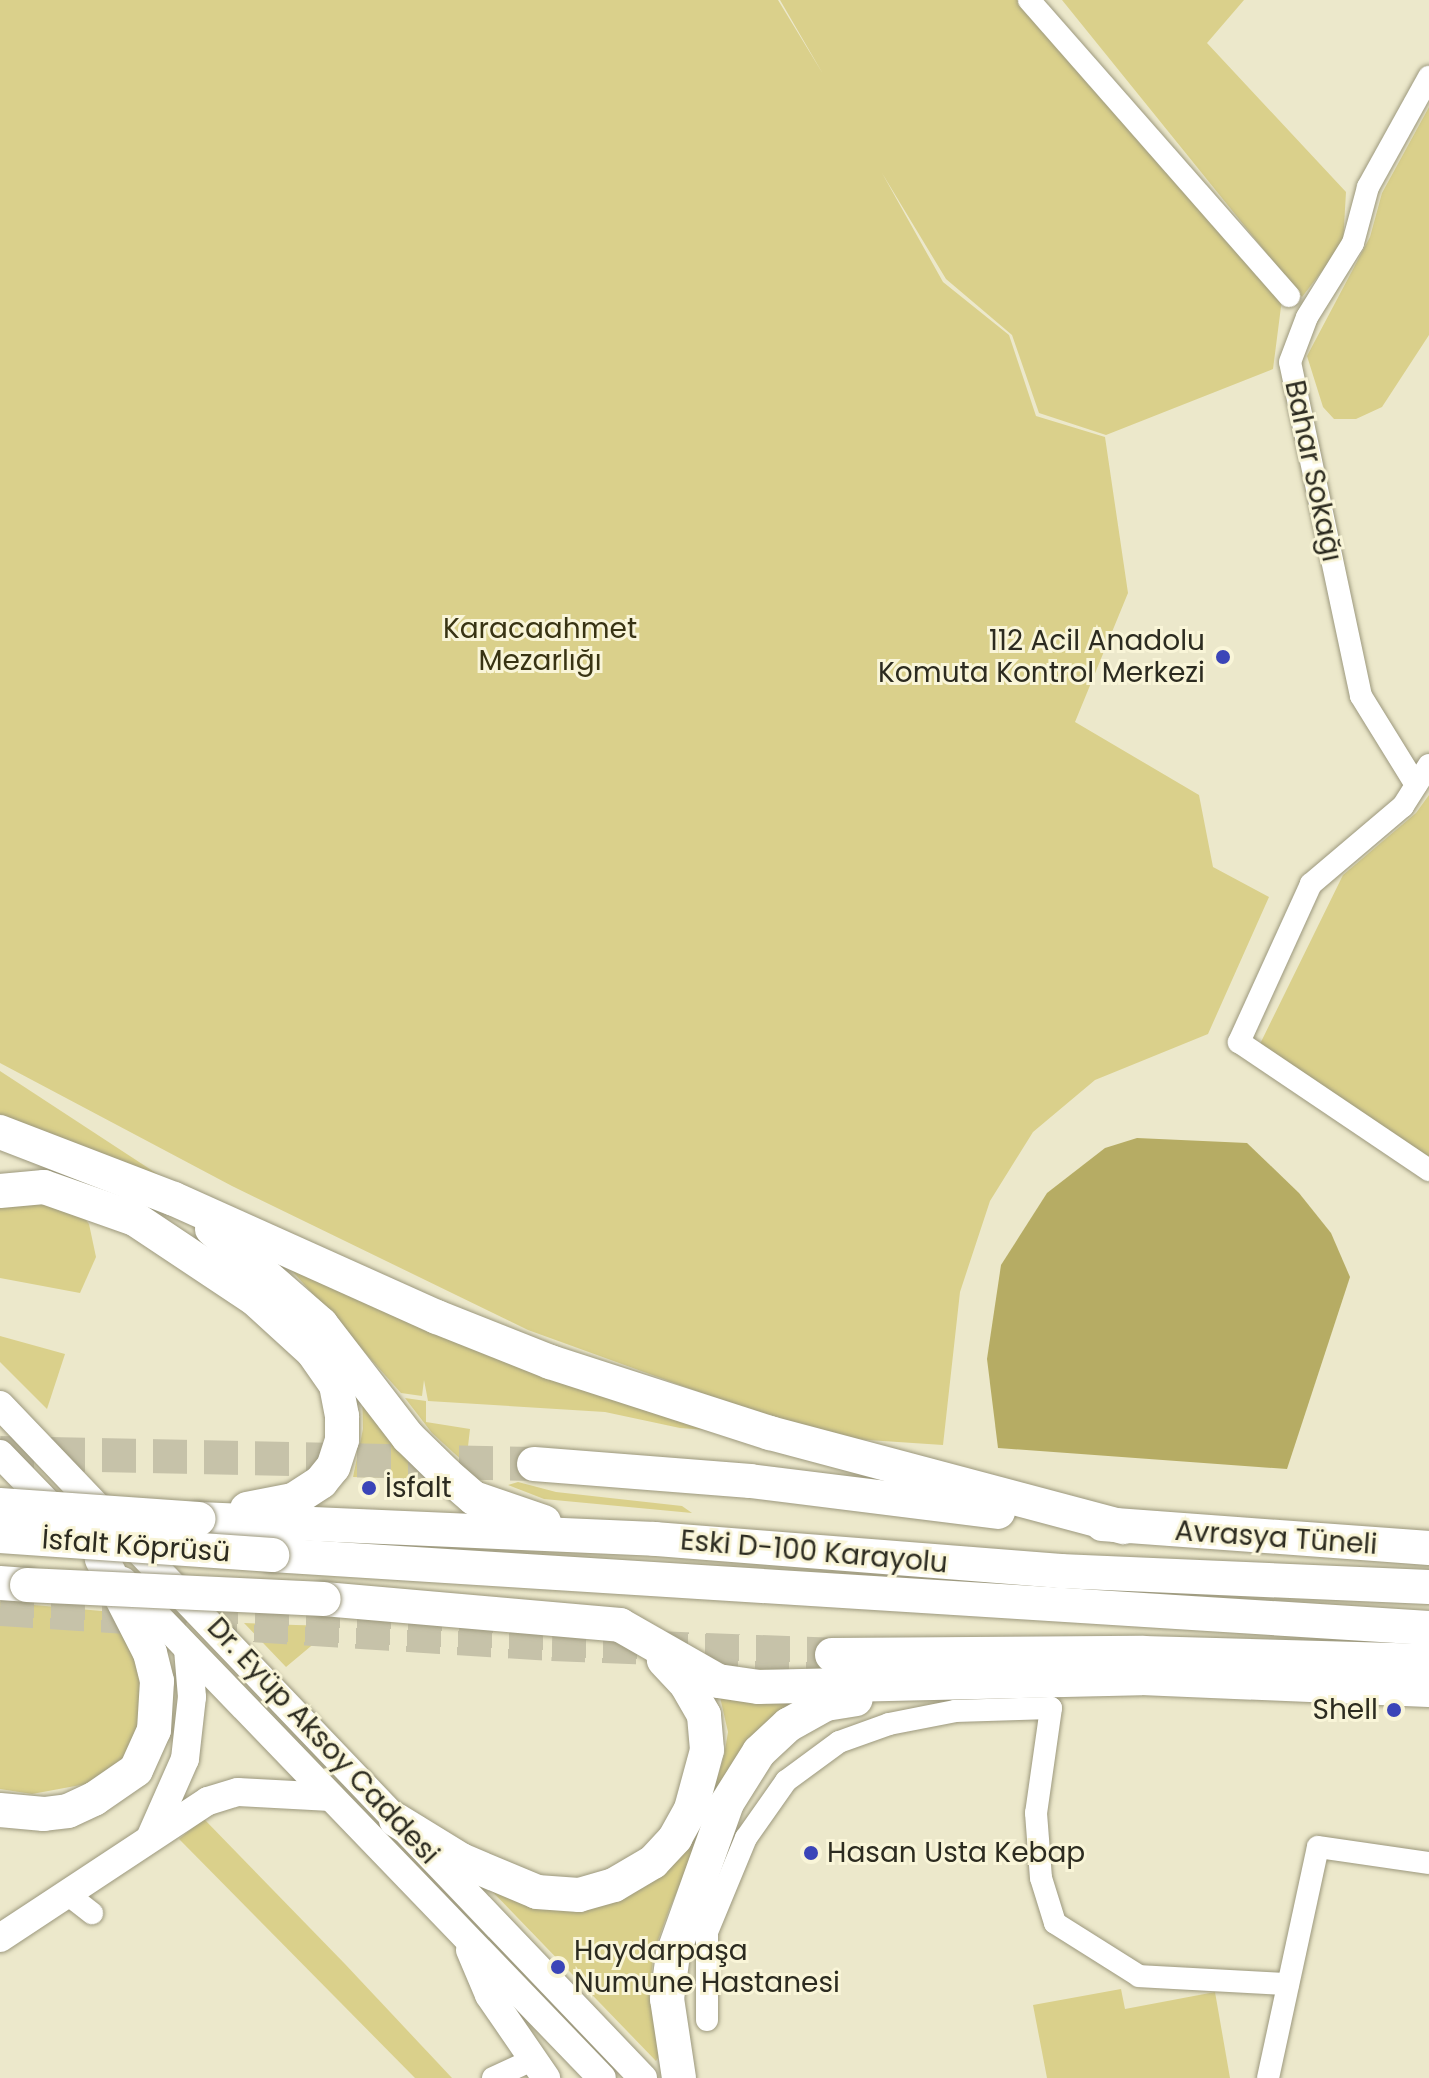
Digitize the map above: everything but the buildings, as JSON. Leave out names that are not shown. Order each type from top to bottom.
[{"type":"highway","points":[[0,1132],[174,1199],[437,1317],[550,1362],[770,1433],[1124,1527]]},
{"type":"highway","points":[[0,1191],[44,1187],[135,1219],[255,1299],[313,1352],[336,1385],[342,1440],[321,1482],[293,1500],[199,1519]]},
{"type":"highway","points":[[174,1199],[311,1314],[408,1437],[474,1498],[550,1523],[655,1539]]},
{"type":"highway","points":[[534,1464],[750,1481],[1124,1527]]},
{"type":"highway","name":"İsfalt Köprüsü","points":[[0,1505],[199,1519]]},
{"type":"highway","name":"Eski D-100 Karayolu","points":[[199,1519],[655,1539],[1060,1571],[1429,1587]]},
{"type":"highway","name":"Avrasya Tüneli","points":[[1124,1527],[1429,1548]]},
{"type":"highway","name":"İsfalt Köprüsü","points":[[0,1536],[272,1555]]},
{"type":"highway","name":"Eski D-100 Karayolu","points":[[272,1555],[985,1603],[1429,1628]]},
{"type":"highway","points":[[0,1810],[44,1814],[68,1811],[94,1799],[136,1770],[154,1730],[157,1681],[150,1653],[102,1559]]},
{"type":"highway","points":[[9,1585],[324,1599],[985,1603]]},
{"type":"highway","points":[[324,1599],[601,1623],[636,1631],[718,1681],[834,1687],[967,1680],[1141,1678],[1429,1690]]},
{"type":"highway","points":[[396,1820],[461,1860],[537,1892],[579,1895],[614,1885],[653,1862],[675,1838],[701,1783],[707,1750],[704,1715],[687,1685],[665,1660],[601,1623]]},
{"type":"highway","points":[[832,1655],[1143,1653],[1429,1661]]},
{"type":"highway","points":[[679,2078],[667,1999],[673,1954],[684,1912],[742,1775],[788,1725],[826,1704],[967,1680]]},
{"type":"main road","name":"Dr. Eyüp Aksoy Caddesi","points":[[0,1405],[643,2078]]},
{"type":"main road","points":[[0,1454],[602,2078]]},
{"type":"main road","points":[[151,1836],[185,1759],[192,1697],[188,1649]]},
{"type":"main road","points":[[0,1938],[70,1896],[151,1836],[208,1801],[238,1792],[331,1797]]},
{"type":"main road","points":[[463,1934],[489,1995],[539,2069]]},
{"type":"street","points":[[1029,0],[1289,296]]},
{"type":"street","name":"Bahar Sokağı","points":[[1416,785],[1361,696],[1290,362],[1307,317],[1353,243],[1368,187],[1429,77]]},
{"type":"street","points":[[1429,765],[1403,806],[1311,884],[1239,1042],[1429,1170]]},
{"type":"street","points":[[707,2020],[707,1932],[746,1838],[786,1781],[839,1742],[889,1724],[955,1711],[1051,1708],[1036,1813],[1041,1878],[1055,1923],[1139,1976],[1288,1984]]},
{"type":"street","points":[[1268,2078],[1318,1847],[1429,1863]]},
{"type":"street","points":[[70,1896],[92,1913]]},
{"type":"street","points":[[493,2078],[539,2069]]},
{"type":"green space","name":"Karacaahmet Mezarlığı","points":[[0,0],[778,0],[823,74],[780,0],[1019,0],[1282,299],[1273,369],[1106,435],[1039,413],[1012,335],[946,279],[882,173],[943,282],[1009,335],[1036,416],[1105,437],[1128,593],[1075,722],[1199,795],[1213,867],[1269,897],[1208,1034],[1095,1080],[1033,1132],[990,1201],[960,1292],[943,1445],[823,1437],[528,1330],[232,1186],[0,1063]]},
{"type":"green space","points":[[1062,0],[1244,0],[1207,43],[1346,192],[1343,244],[1302,297]]},
{"type":"green space","points":[[1429,107],[1429,335],[1382,407],[1356,419],[1334,419],[1323,407],[1307,356],[1370,237],[1382,193]]},
{"type":"green space","points":[[1429,795],[1429,1159],[1259,1046],[1343,875],[1416,813]]},
{"type":"green space","points":[[0,1071],[165,1179],[157,1184],[0,1114]]},
{"type":"green space","points":[[16,1197],[78,1210],[89,1224],[96,1257],[80,1293],[0,1278],[0,1201]]},
{"type":"green space","points":[[286,1264],[735,1432],[680,1428],[605,1412],[428,1401],[424,1380],[422,1396],[401,1393]]},
{"type":"green space","points":[[0,1336],[65,1354],[47,1409],[0,1362]]},
{"type":"green space","points":[[362,1384],[428,1479],[353,1477],[363,1429]]},
{"type":"green space","points":[[405,1398],[426,1401],[426,1422],[470,1429],[466,1464],[432,1433]]},
{"type":"green space","points":[[518,1482],[556,1492],[682,1506],[692,1513],[544,1499],[508,1485]]},
{"type":"green space","points":[[0,1602],[113,1612],[143,1667],[137,1734],[126,1756],[86,1784],[32,1794],[0,1789]]},
{"type":"green space","points":[[244,1623],[296,1625],[335,1626],[286,1667]]},
{"type":"green space","points":[[720,1697],[802,1701],[733,1761],[669,1910],[654,1951],[649,1995],[660,2054],[656,2061],[487,1886],[532,1895],[683,1849],[703,1825],[724,1756],[728,1732]]},
{"type":"green space","points":[[204,1819],[452,2078],[415,2078],[179,1839]]},
{"type":"green space","points":[[1121,1989],[1125,2009],[1215,1992],[1230,2078],[1047,2078],[1033,2005]]},
{"type":"shaded area","points":[[1137,1138],[1247,1143],[1299,1193],[1331,1233],[1350,1277],[1287,1469],[998,1448],[987,1359],[1001,1265],[1047,1193],[1105,1148]]},
{"type":"tunnel","points":[[0,1453],[534,1464]]},
{"type":"tunnel","points":[[0,1609],[552,1644],[832,1655]]},
{"type":"place","name":"112 Acil Anadolu Komuta Kontrol Merkezi","points":[[1223,657]]},
{"type":"place","name":"İsfalt","points":[[369,1488]]},
{"type":"place","name":"Shell","points":[[1394,1710]]},
{"type":"place","name":"Hasan Usta Kebap","points":[[811,1853]]},
{"type":"place","name":"Haydarpaşa Numune Hastanesi","points":[[558,1967]]}]
